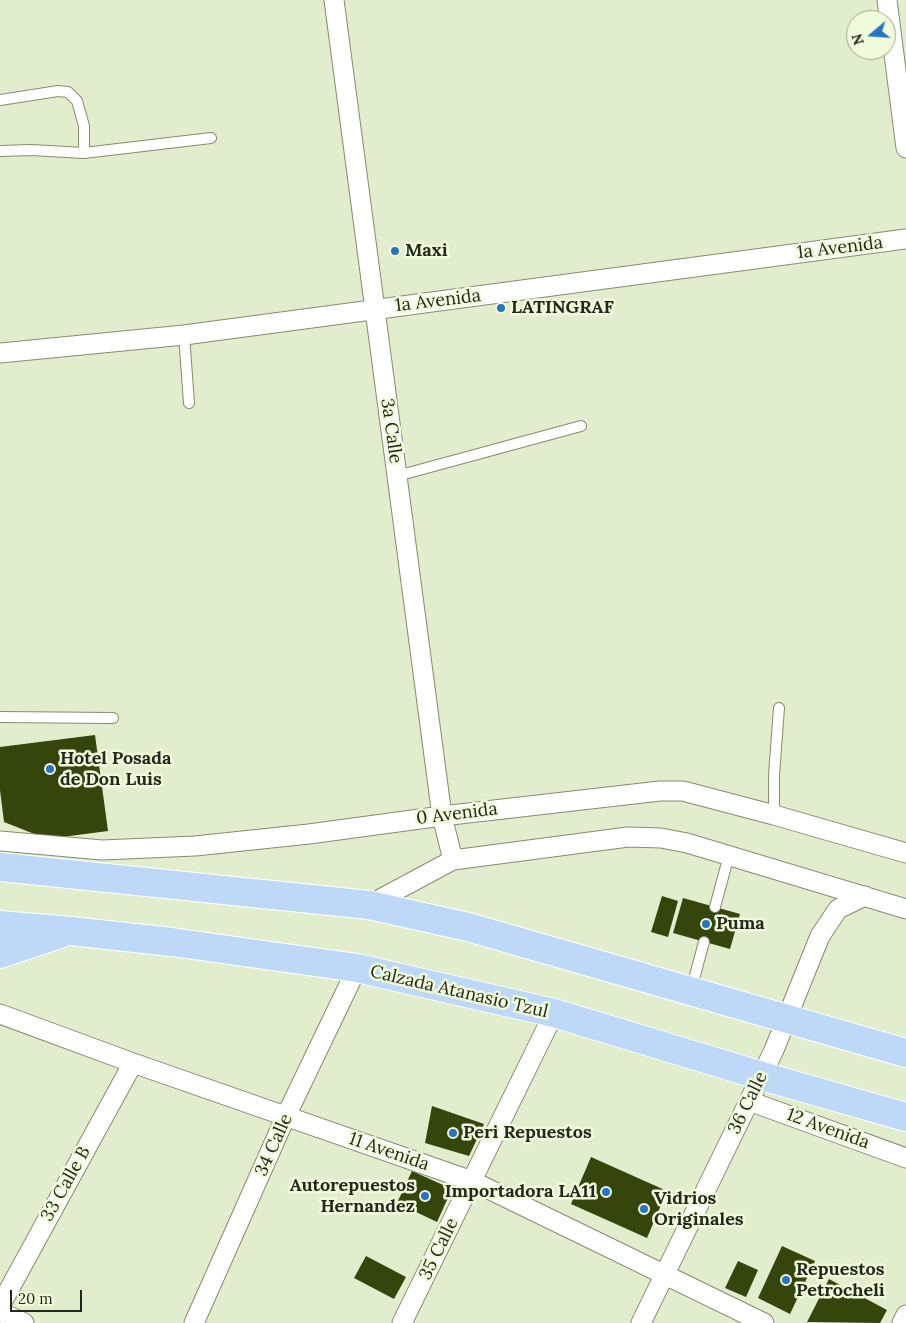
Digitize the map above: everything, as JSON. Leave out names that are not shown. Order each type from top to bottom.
[{"type":"main road","points":[[0,867],[369,905],[468,927],[906,1053]]},
{"type":"main road","name":"Calzada Atanasio Tzul","points":[[0,925],[71,930],[172,942],[357,968],[554,1013],[906,1117]]},
{"type":"main road","points":[[0,954],[71,930]]},
{"type":"street","name":"3a Calle","points":[[334,0],[442,816],[453,860]]},
{"type":"street","points":[[887,0],[906,148]]},
{"type":"street","name":"1a Avenida","points":[[0,353],[184,335],[906,239]]},
{"type":"street","name":"0 Avenida","points":[[0,841],[102,850],[195,846],[660,791],[683,791],[774,814],[906,852]]},
{"type":"street","points":[[369,905],[453,860],[628,837],[669,839],[687,843],[906,909]]},
{"type":"street","name":"36 Calle","points":[[641,1323],[663,1274],[762,1076],[788,1018],[820,936],[838,909],[865,896]]},
{"type":"street","name":"34 Calle","points":[[194,1323],[286,1116],[357,968]]},
{"type":"street","name":"35 Calle","points":[[402,1323],[554,1013]]},
{"type":"street","name":"11 Avenida","points":[[0,1014],[133,1063],[472,1181],[764,1323]]},
{"type":"street","name":"33 Calle B","points":[[0,1306],[133,1063]]},
{"type":"street","name":"12 Avenida","points":[[749,1101],[906,1158]]},
{"type":"street","points":[[0,1312],[24,1323]]},
{"type":"street","points":[[902,1323],[906,1315]]},
{"type":"lane","points":[[0,100],[58,91],[68,92],[77,101],[84,126],[84,153]]},
{"type":"lane","points":[[0,151],[31,150],[84,153],[211,138]]},
{"type":"lane","points":[[184,335],[188,403]]},
{"type":"lane","points":[[397,476],[581,426]]},
{"type":"lane","points":[[774,814],[774,775],[779,708]]},
{"type":"lane","points":[[0,717],[113,718]]},
{"type":"lane","points":[[715,907],[729,855]]},
{"type":"lane","points":[[691,991],[704,942]]},
{"type":"building","name":"Hotel Posada de Don Luis","points":[[95,735],[108,831],[47,839],[4,822],[0,790],[0,747]]},
{"type":"building","points":[[662,896],[678,901],[668,937],[651,932]]},
{"type":"building","name":"Puma","points":[[683,898],[740,914],[730,949],[673,933]]},
{"type":"building","name":"Peri Repuestos","points":[[432,1106],[484,1124],[469,1156],[425,1143]]},
{"type":"building","name":"Importadora LA11","points":[[591,1157],[667,1191],[647,1238],[571,1204]]},
{"type":"building","name":"Autorepuestos Hernandez","points":[[412,1171],[452,1189],[437,1222],[397,1203]]},
{"type":"building","name":"Repuestos Petrocheli","points":[[782,1246],[815,1261],[790,1314],[758,1298]]},
{"type":"building","points":[[366,1256],[406,1277],[394,1299],[354,1278]]},
{"type":"building","points":[[738,1261],[758,1270],[746,1297],[725,1288]]},
{"type":"building","points":[[829,1279],[887,1310],[880,1323],[807,1322]]},
{"type":"place","name":"Maxi","points":[[395,251]]},
{"type":"place","name":"LATINGRAF","points":[[501,308]]},
{"type":"place","name":"Hotel Posada de Don Luis","points":[[50,769]]},
{"type":"place","name":"Puma","points":[[706,924]]},
{"type":"place","name":"Peri Repuestos","points":[[453,1133]]},
{"type":"place","name":"Importadora LA11","points":[[606,1192]]},
{"type":"place","name":"Autorepuestos Hernandez","points":[[425,1196]]},
{"type":"place","name":"Vidrios Originales","points":[[644,1209]]},
{"type":"place","name":"Repuestos Petrocheli","points":[[786,1280]]}]
